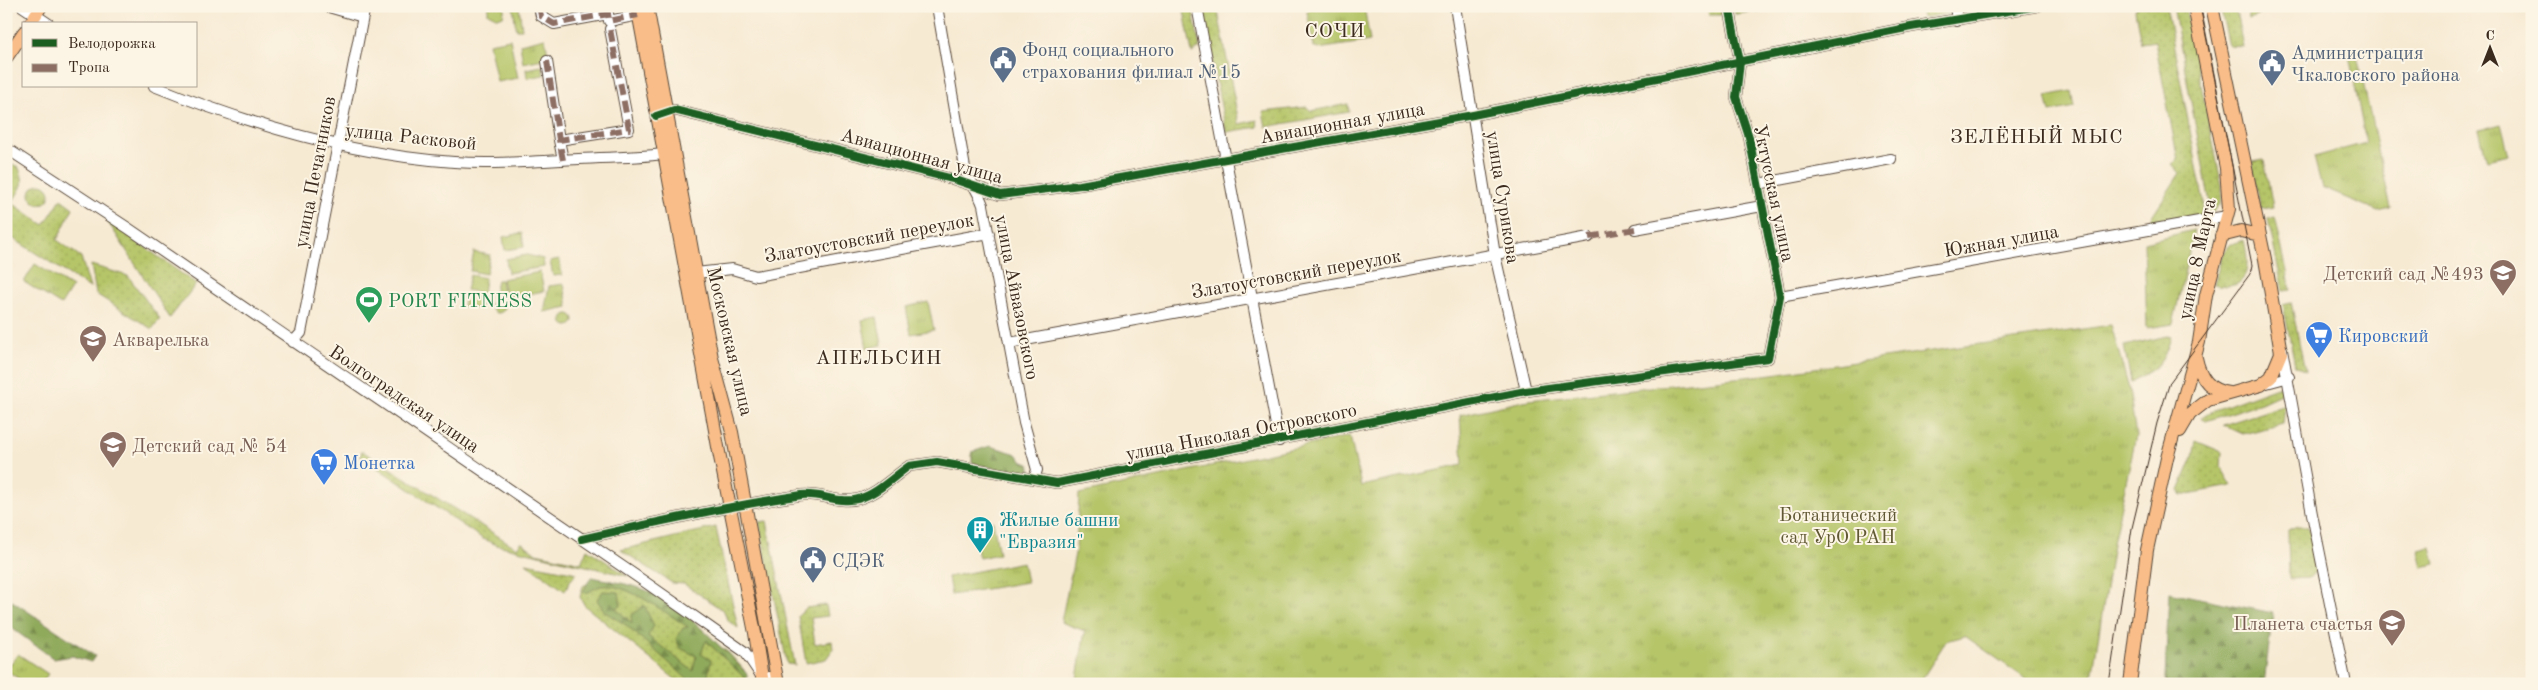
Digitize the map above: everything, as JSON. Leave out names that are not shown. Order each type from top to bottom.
[{"type":"main road","name":"улица 8 Марта","points":[[2130,684],[2146,560],[2168,458],[2196,354],[2206,295],[2229,209],[2226,168],[2194,6]]},
{"type":"main road","points":[[2212,6],[2282,346],[2278,365],[2271,377],[2261,385]]},
{"type":"main road","name":"Московская улица","points":[[641,9],[662,115],[730,508],[755,633],[762,680]]},
{"type":"main road","points":[[6,58],[22,35]]},
{"type":"main road","name":"Московская улица","points":[[668,153],[696,273],[716,376],[732,432],[777,680]]},
{"type":"main road","points":[[2221,236],[2241,231],[2260,235]]},
{"type":"main road","points":[[2196,354],[2203,378],[2218,391],[2236,393]]},
{"type":"main road","name":"улица 8 Марта","points":[[2168,458],[2190,414],[2215,397],[2261,385]]},
{"type":"street","points":[[22,6],[46,22]]},
{"type":"street","points":[[325,6],[364,12]]},
{"type":"street","points":[[539,6],[541,16],[554,24],[587,20],[607,10],[609,21],[641,9]]},
{"type":"street","name":"улица Айвазовского","points":[[937,6],[965,168],[968,177],[978,189],[989,233],[1024,423],[1037,470],[1034,479]]},
{"type":"street","points":[[1197,6],[1279,441]]},
{"type":"street","name":"улица Сурикова","points":[[1454,6],[1474,115],[1495,255],[1526,391]]},
{"type":"street","name":"Уктусская улица","points":[[1729,6],[1740,62],[1736,97],[1749,137],[1780,296],[1768,358]]},
{"type":"street","points":[[1955,6],[1957,20]]},
{"type":"street","name":"Авиационная улица","points":[[662,115],[674,110],[944,176],[1000,195],[1031,192],[1225,160],[1474,115],[1911,27],[2038,6]]},
{"type":"street","name":"улица Печатников","points":[[293,342],[301,332],[364,12]]},
{"type":"street","points":[[559,140],[629,129],[610,29]]},
{"type":"street","points":[[547,61],[559,140],[564,160]]},
{"type":"street","name":"улица Расковой","points":[[159,88],[233,116],[337,146],[393,156],[453,162],[564,160],[668,153]]},
{"type":"street","name":"Волгоградская улица","points":[[6,148],[128,228],[744,652],[762,680]]},
{"type":"street","points":[[1758,184],[1891,159]]},
{"type":"street","points":[[1635,229],[1762,206]]},
{"type":"street","name":"Южная улица","points":[[1780,296],[2227,216]]},
{"type":"street","name":"Златоустовский переулок","points":[[696,273],[732,269],[756,276],[989,233]]},
{"type":"street","name":"Златоустовский переулок","points":[[1009,343],[1589,238]]},
{"type":"street","points":[[2282,346],[2346,684]]},
{"type":"street","name":"улица Николая Островского","points":[[582,539],[670,519],[810,495],[831,500],[857,499],[868,495],[909,466],[937,462],[1057,483],[1279,441],[1526,391],[1768,358]]},
{"type":"street","points":[[2261,385],[2289,377]]},
{"type":"street","points":[[762,680],[777,680]]},
{"type":"green space","points":[[488,6],[505,6],[503,16],[498,18],[488,13]]},
{"type":"green space","points":[[513,6],[519,6],[522,29],[516,29]]},
{"type":"green space","points":[[1183,6],[1192,6],[1200,48],[1192,53]]},
{"type":"green space","points":[[1202,6],[1217,6],[1239,124],[1257,120],[1258,127],[1226,132]]},
{"type":"green space","points":[[1314,6],[1364,6],[1370,41],[1318,49],[1314,47],[1307,12]]},
{"type":"green space","points":[[1707,6],[1721,6],[1722,15],[1709,15]]},
{"type":"green space","points":[[1734,6],[1765,6],[1766,10],[1735,14]]},
{"type":"green space","points":[[1921,6],[1948,6],[1950,13],[1923,18]]},
{"type":"green space","points":[[2137,6],[2166,6],[2204,203],[2199,219],[2151,226],[2148,222],[2180,173],[2172,164],[2178,160],[2155,41],[2141,43],[2135,10]]},
{"type":"green space","points":[[2173,6],[2185,6],[2222,187],[2220,203],[2216,210],[2209,215],[2210,203]]},
{"type":"green space","points":[[2220,6],[2235,6],[2243,47],[2229,46]]},
{"type":"green space","points":[[2247,6],[2265,6],[2258,16],[2249,19]]},
{"type":"green space","points":[[545,38],[548,54],[544,55],[543,59],[523,63],[520,44]]},
{"type":"green space","points":[[510,39],[518,78],[497,82],[489,43]]},
{"type":"green space","points":[[2349,55],[2357,55],[2391,208],[2378,211],[2322,188],[2314,157],[2366,143]]},
{"type":"green space","points":[[542,66],[544,75],[527,78],[526,69]]},
{"type":"green space","points":[[2071,91],[2074,107],[2050,112],[2046,96]]},
{"type":"green space","points":[[1348,104],[1349,112],[1266,127],[1263,112],[1307,107],[1311,111]]},
{"type":"green space","points":[[2501,124],[2509,155],[2487,160],[2479,130]]},
{"type":"green space","points":[[2264,160],[2273,207],[2261,209],[2252,162]]},
{"type":"green space","points":[[11,165],[18,166],[22,178],[22,186],[12,203],[44,225],[61,199],[73,208],[57,240],[81,257],[90,288],[6,234],[6,173]]},
{"type":"green space","points":[[36,184],[44,184],[50,190],[50,198],[44,204],[36,204],[30,198],[30,190]]},
{"type":"green space","points":[[2275,217],[2291,290],[2283,291],[2268,219]]},
{"type":"green space","points":[[106,219],[196,284],[170,318]]},
{"type":"green space","points":[[2194,230],[2173,324],[2147,328],[2144,242]]},
{"type":"green space","points":[[522,233],[524,247],[505,250],[503,237]]},
{"type":"green space","points":[[2244,240],[2247,260],[2245,276],[2235,285],[2214,284],[2223,253],[2229,245]]},
{"type":"green space","points":[[474,252],[490,255],[486,274],[470,271]]},
{"type":"green space","points":[[527,255],[543,259],[544,267],[508,273],[506,259]]},
{"type":"green space","points":[[559,259],[562,275],[553,276],[550,261]]},
{"type":"green space","points":[[35,264],[72,287],[61,305],[24,282]]},
{"type":"green space","points":[[91,265],[128,276],[160,319],[152,329],[96,294]]},
{"type":"green space","points":[[540,272],[544,291],[506,298],[502,279]]},
{"type":"green space","points":[[470,275],[485,278],[483,293],[466,290]]},
{"type":"green space","points":[[497,280],[501,280],[504,298],[494,296]]},
{"type":"green space","points":[[564,284],[568,307],[544,312],[549,286]]},
{"type":"green space","points":[[466,294],[482,297],[480,309],[463,306]]},
{"type":"green space","points":[[498,299],[503,301],[505,306],[503,311],[498,313],[493,311],[491,306],[493,301]]},
{"type":"green space","points":[[928,302],[934,330],[911,334],[906,307]]},
{"type":"green space","points":[[2291,302],[2305,371],[2295,365],[2283,304]]},
{"type":"green space","points":[[566,314],[570,314],[574,320],[570,326],[566,326],[562,322],[562,318]]},
{"type":"green space","points":[[877,317],[882,345],[867,348],[862,320]]},
{"type":"green space","name":"Ботанический сад УрО РАН","points":[[2111,325],[2129,389],[2136,436],[2114,538],[2091,684],[2033,684],[1965,636],[1946,641],[1919,684],[1076,684],[1085,631],[1061,622],[1076,549],[1079,494],[1350,436],[1361,486],[1463,465],[1460,415],[1528,400],[1773,374]]},
{"type":"green space","points":[[2167,336],[2171,337],[2165,355],[2153,369],[2131,382],[2124,346]]},
{"type":"green space","points":[[2285,384],[2287,391],[2261,403],[2206,421],[2201,418],[2212,411]]},
{"type":"green space","points":[[2285,405],[2283,424],[2243,434],[2223,425]]},
{"type":"green space","points":[[2196,441],[2222,452],[2221,467],[2232,486],[2182,495],[2179,491],[2193,457]]},
{"type":"green space","points":[[990,446],[1017,454],[1023,462],[1030,464],[1030,471],[1019,474],[972,463],[972,452]]},
{"type":"green space","points":[[362,451],[517,548],[521,542],[536,553],[581,563],[587,549],[628,576],[497,545],[483,539],[360,456]]},
{"type":"green space","points":[[767,521],[795,665],[787,664],[759,522]]},
{"type":"green space","points":[[993,521],[999,554],[979,558],[972,525]]},
{"type":"green space","points":[[2297,526],[2307,526],[2311,532],[2318,569],[2309,578],[2289,579],[2288,530]]},
{"type":"green space","points":[[716,527],[738,628],[727,620],[724,611],[684,584],[672,583],[621,550]]},
{"type":"green space","points":[[2431,547],[2435,564],[2423,567],[2419,550]]},
{"type":"green space","points":[[1023,562],[1027,582],[951,595],[948,577]]},
{"type":"green space","points":[[526,563],[577,573],[565,591]]},
{"type":"green space","points":[[591,577],[640,588],[655,594],[669,603],[684,613],[724,650],[747,674],[747,680],[706,641],[701,654],[711,660],[708,676],[699,682],[700,684],[693,684],[626,625],[605,612],[597,600],[603,591],[619,592],[621,606],[615,608],[632,623],[631,616],[644,605],[654,626],[648,636],[693,671],[696,656],[680,648],[676,639],[683,628],[688,627],[646,600],[622,589],[601,586],[586,593],[583,592]]},
{"type":"green space","points":[[592,581],[609,583],[651,599],[728,652],[744,670],[748,684],[681,684],[585,606],[580,597],[583,586]]},
{"type":"green space","points":[[2169,592],[2273,613],[2264,684],[2167,684],[2165,679]]},
{"type":"green space","points":[[6,597],[95,656],[91,662],[72,656],[54,659],[6,624]]},
{"type":"green space","points":[[826,605],[828,616],[811,618],[815,644],[832,641],[833,649],[826,659],[806,663],[798,616],[806,608]]},
{"type":"green space","points":[[18,654],[48,674],[41,684],[26,684],[6,670]]},
{"type":"tram line","points":[[2109,684],[2132,528],[2157,423],[2170,382],[2250,274],[2252,265],[2200,6]]},
{"type":"marked path","points":[[539,6],[541,16],[554,24],[608,14]]},
{"type":"marked path","points":[[607,6],[609,21],[638,15]]},
{"type":"marked path","points":[[563,160],[559,140],[629,129],[610,29]]},
{"type":"marked path","points":[[547,61],[559,140]]},
{"type":"marked path","points":[[1589,237],[1635,229]]},
{"type":"cycle path","points":[[582,539],[637,526],[802,495],[816,495],[844,500],[858,499],[878,489],[909,466],[937,462],[1057,483],[1526,391],[1768,358],[1780,296],[1749,137],[1736,97],[1740,62],[1729,6]]},
{"type":"cycle path","points":[[656,116],[674,110],[953,179],[1000,195],[1080,185],[1473,115],[1911,27],[2038,6]]},
{"type":"place","name":"Фонд социального страхования филиал №15","points":[[1003,84]]},
{"type":"place","name":"Администрация Чкаловского района","points":[[2272,87]]},
{"type":"place","name":"Детский сад №493","points":[[2503,297]]},
{"type":"place","name":"PORT FITNESS","points":[[369,324]]},
{"type":"place","name":"Кировский","points":[[2319,359]]},
{"type":"place","name":"Акварелька","points":[[93,363]]},
{"type":"place","name":"Детский сад № 54","points":[[113,469]]},
{"type":"place","name":"Монетка","points":[[324,486]]},
{"type":"place","name":"Жилые башни \"Евразия\"","points":[[980,554]]},
{"type":"place","name":"СДЭК","points":[[813,584]]},
{"type":"place","name":"Планета счастья","points":[[2392,647]]},
{"type":"district","name":"СОЧИ","points":[[1335,30]]},
{"type":"district","name":"ЗЕЛЁНЫЙ МЫС","points":[[2037,136]]},
{"type":"district","name":"АПЕЛЬСИН","points":[[879,357]]}]
